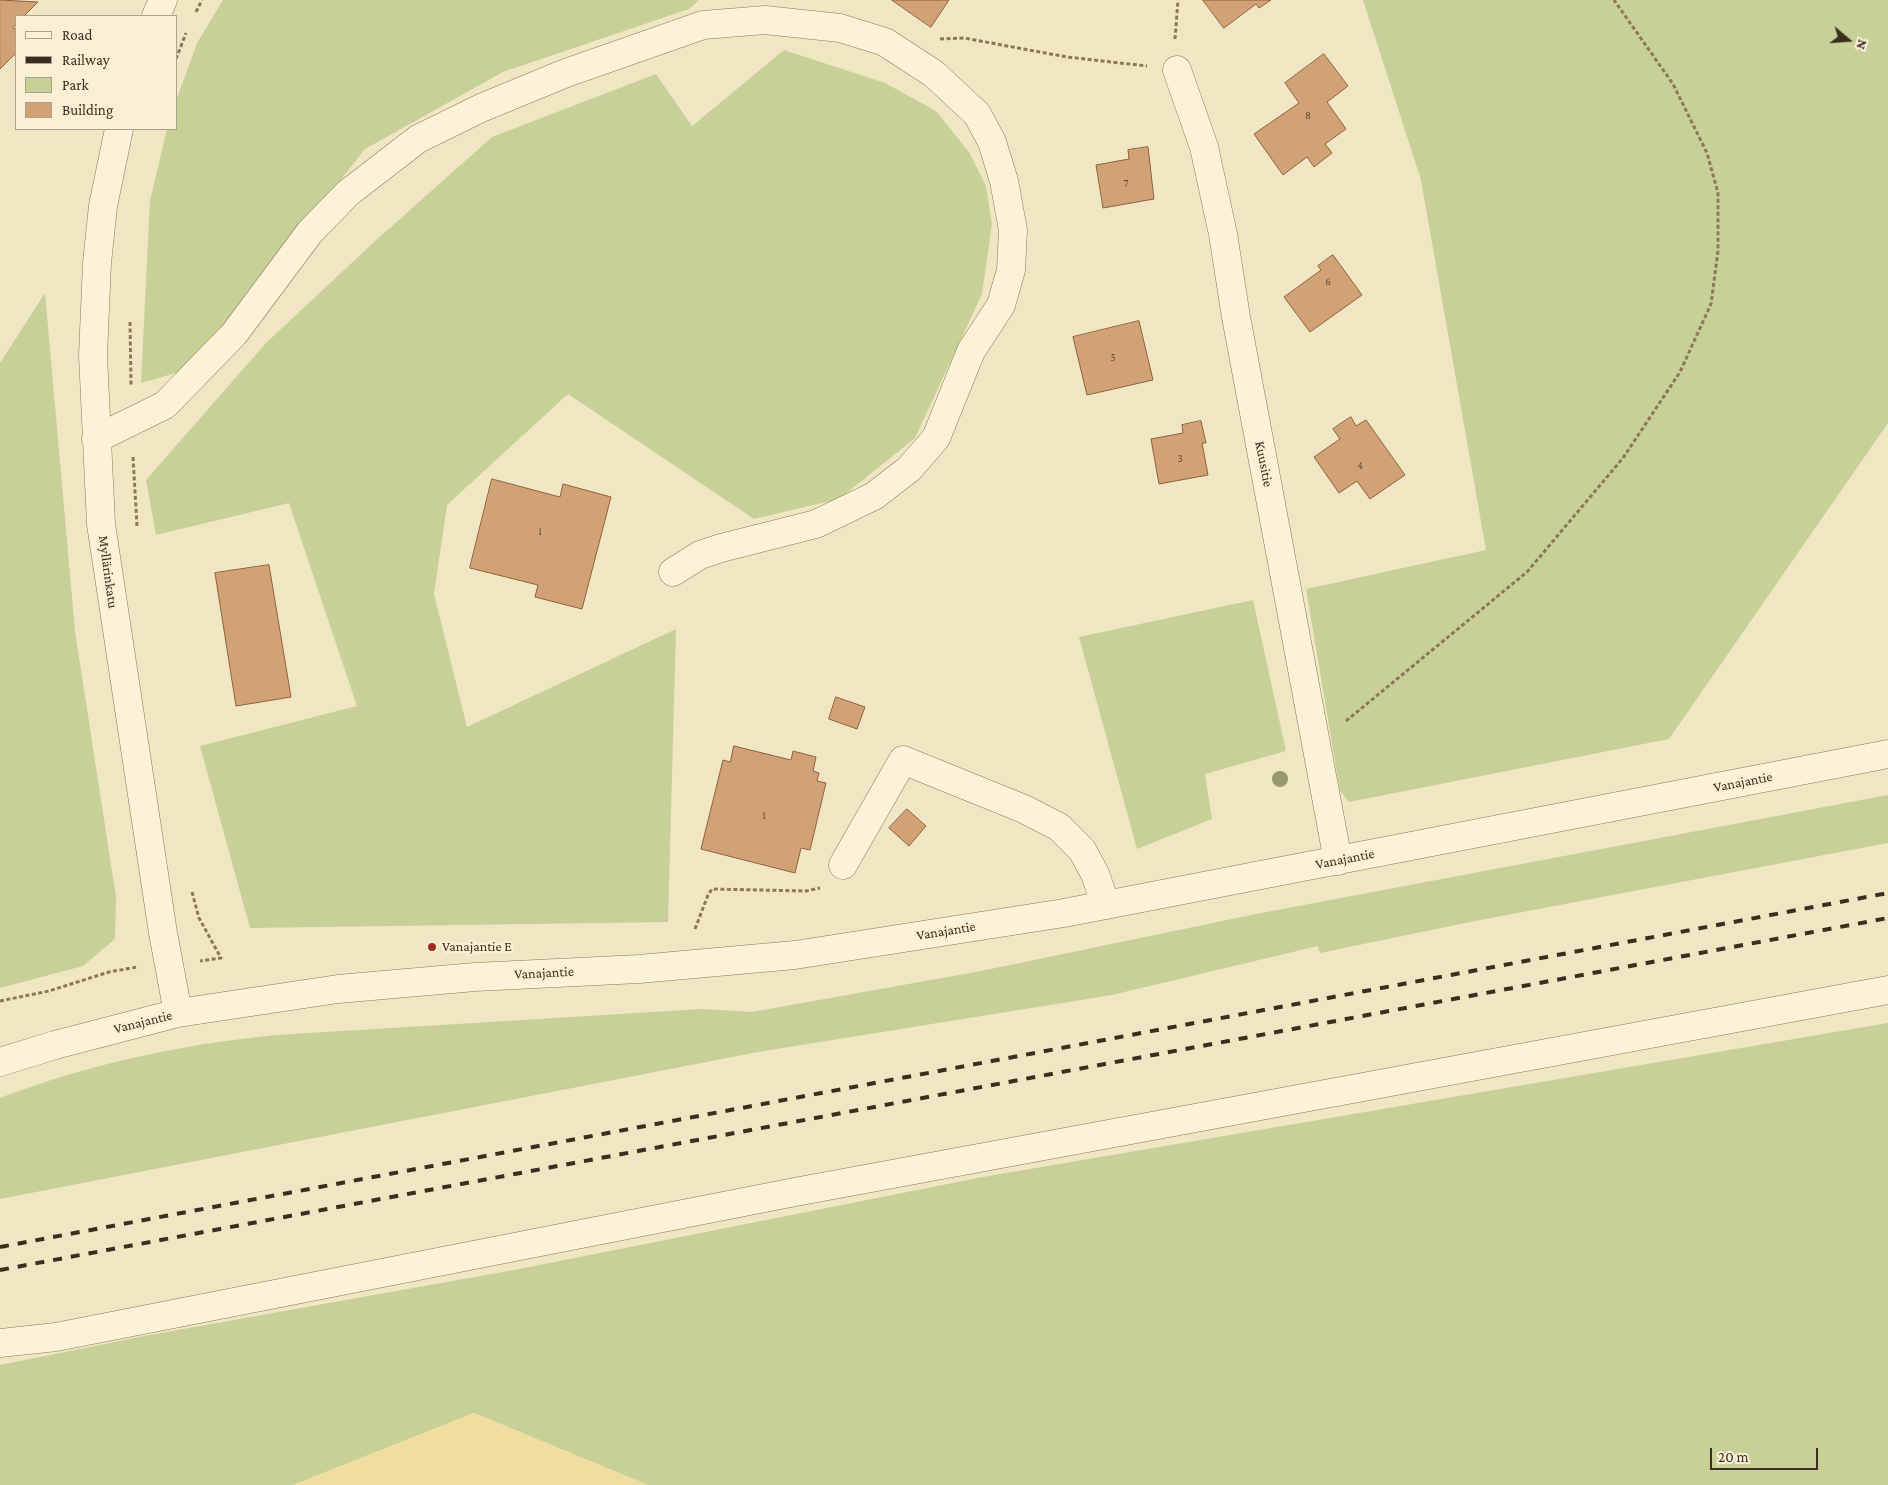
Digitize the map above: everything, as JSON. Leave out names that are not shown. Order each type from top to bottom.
[{"type":"street","points":[[156,15],[163,0]]},
{"type":"street","points":[[96,439],[165,405],[234,334],[310,232],[348,193],[418,139],[482,108],[566,73],[703,25],[765,20],[840,28],[885,42],[934,74],[977,114],[992,142],[1004,181],[1013,230],[1012,270],[1001,305],[971,351],[936,438],[908,468],[888,485],[874,496],[816,524],[700,555],[673,572]]},
{"type":"street","name":"Kuusitie","points":[[1177,70],[1204,147],[1223,234],[1236,317],[1338,861]]},
{"type":"street","name":"Myllärinkatu","points":[[119,130],[103,206],[97,263],[93,355],[101,524],[178,1014]]},
{"type":"street","name":"Vanajantie","points":[[0,1062],[55,1045],[178,1014],[338,989],[476,977],[648,968],[795,955],[1106,905],[1888,754]]},
{"type":"street","points":[[843,864],[903,760],[1024,809],[1059,827],[1082,850],[1095,874],[1106,905]]},
{"type":"street","points":[[0,1343],[56,1337],[805,1190],[1888,990]]},
{"type":"path","points":[[906,54],[929,40],[964,38],[1067,58],[1177,70],[1174,48],[1178,0]]},
{"type":"path","points":[[1316,745],[1527,572],[1623,458],[1680,372],[1711,304],[1718,251],[1718,193],[1707,152],[1673,84],[1614,0]]},
{"type":"path","points":[[130,313],[132,422],[137,528]]},
{"type":"path","points":[[695,929],[708,894],[712,889],[817,890],[843,864]]},
{"type":"path","points":[[0,1001],[49,991],[128,968],[170,965],[221,958],[199,918],[192,890]]},
{"type":"green space","points":[[223,0],[699,0],[689,9],[503,72],[365,149],[193,368],[141,383],[150,201],[167,130],[178,130],[178,95],[197,43]]},
{"type":"green space","points":[[1363,0],[1888,0],[1888,423],[1669,739],[1349,802],[1340,791],[1306,589],[1486,550],[1421,180]]},
{"type":"green space","points":[[784,50],[885,83],[936,111],[969,152],[986,186],[992,224],[982,294],[915,438],[839,499],[754,519],[568,394],[447,505],[434,594],[467,727],[676,629],[668,922],[250,928],[200,746],[357,706],[289,503],[156,535],[146,480],[266,343],[374,242],[492,137],[656,74],[692,126]]},
{"type":"green space","points":[[45,293],[75,631],[116,897],[115,939],[83,966],[0,988],[0,363]]},
{"type":"green space","points":[[1253,600],[1286,751],[1205,774],[1212,819],[1137,849],[1079,637]]},
{"type":"green space","points":[[1888,795],[1888,843],[1475,921],[1320,953],[1318,946],[1112,995],[758,1052],[0,1199],[0,1098],[67,1075],[136,1057],[206,1044],[277,1035],[702,1009],[752,1012],[981,971],[1256,914]]},
{"type":"green space","points":[[1888,1023],[1888,1485],[648,1485],[474,1413],[293,1485],[0,1485],[0,1365],[144,1336],[514,1270],[983,1177]]},
{"type":"sand","points":[[474,1413],[648,1485],[293,1485]]},
{"type":"building","points":[[0,0],[38,2],[25,15],[15,15],[15,25],[13,27],[15,30],[15,54],[0,69]]},
{"type":"building","points":[[892,0],[949,0],[931,27]]},
{"type":"building","points":[[1203,0],[1271,0],[1259,8],[1256,4],[1224,28]]},
{"type":"building","points":[[1324,54],[1348,86],[1327,102],[1346,129],[1325,144],[1332,153],[1314,167],[1307,157],[1283,175],[1254,134],[1299,103],[1285,83]]},
{"type":"building","points":[[1148,147],[1154,199],[1103,208],[1096,165],[1129,159],[1128,150]]},
{"type":"building","points":[[1333,255],[1362,295],[1310,332],[1284,297],[1321,270],[1318,266]]},
{"type":"building","points":[[1139,321],[1153,380],[1087,395],[1073,337]]},
{"type":"building","points":[[1351,417],[1356,426],[1366,420],[1405,475],[1370,499],[1357,481],[1339,493],[1314,457],[1340,439],[1333,429]]},
{"type":"building","points":[[1201,421],[1206,443],[1202,443],[1208,475],[1159,484],[1151,439],[1183,433],[1182,425]]},
{"type":"building","points":[[492,479],[560,497],[563,484],[611,497],[582,609],[535,597],[538,585],[470,568]]},
{"type":"building","points":[[269,565],[291,697],[236,706],[215,573]]},
{"type":"building","points":[[836,697],[865,707],[857,729],[829,719]]},
{"type":"building","points":[[734,746],[791,760],[793,751],[816,757],[813,771],[819,773],[817,781],[826,783],[810,850],[801,848],[795,873],[701,849],[723,760],[730,762]]},
{"type":"building","points":[[907,809],[926,826],[909,846],[889,828]]},
{"type":"railway","points":[[0,1247],[1888,893]]},
{"type":"railway","points":[[0,1270],[1888,918]]},
{"type":"place","name":"Vanajantie E","points":[[432,947]]}]
